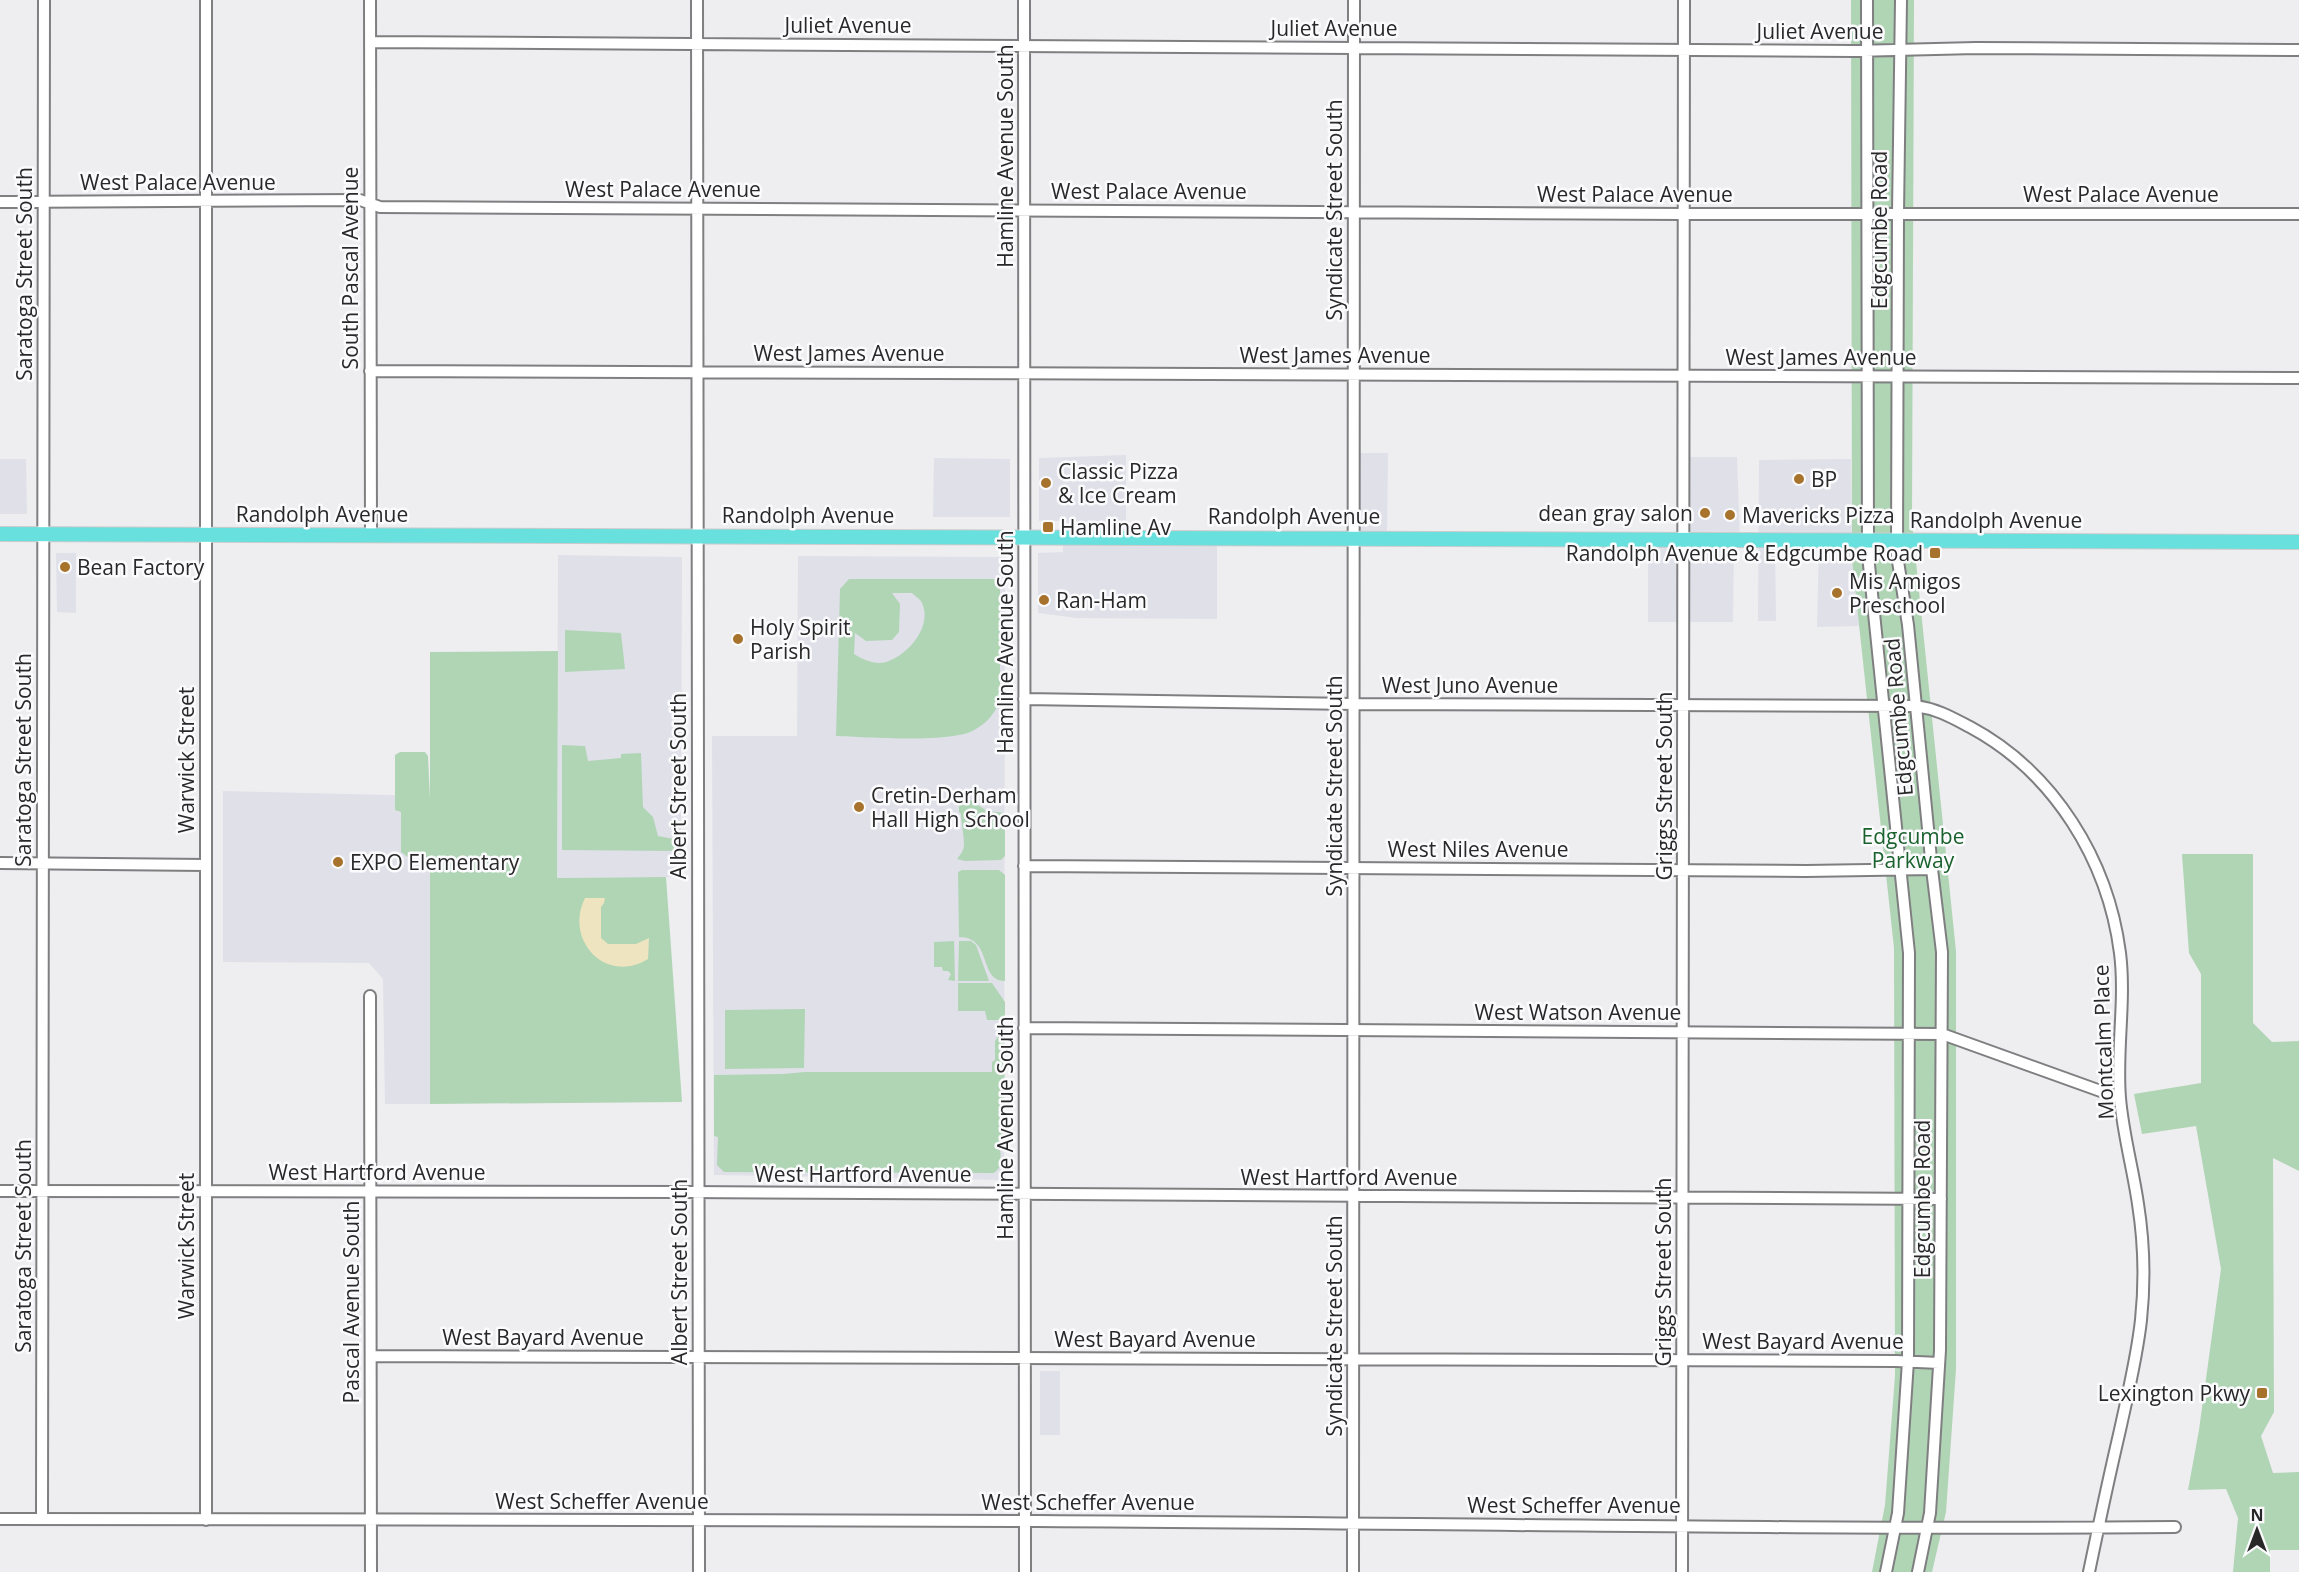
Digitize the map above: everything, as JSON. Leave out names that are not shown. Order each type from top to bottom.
[{"type":"main road","name":"Randolph Avenue","points":[[0,534],[2299,542]]},
{"type":"street","name":"Saratoga Street South","points":[[42,1519],[44,0]]},
{"type":"street","name":"Warwick Street","points":[[206,0],[206,1520]]},
{"type":"street","name":"South Pascal Avenue","points":[[370,0],[371,535]]},
{"type":"street","name":"Albert Street South","points":[[697,0],[699,1572]]},
{"type":"street","name":"Hamline Avenue South","points":[[1024,0],[1025,1572]]},
{"type":"street","name":"Syndicate Street South","points":[[1353,1572],[1354,0]]},
{"type":"street","name":"Griggs Street South","points":[[1682,1572],[1684,0]]},
{"type":"street","name":"Edgcumbe Road","points":[[1867,0],[1868,540],[1909,953],[1908,1361],[1898,1513],[1886,1572]]},
{"type":"street","name":"Edgcumbe Road","points":[[1901,0],[1897,555],[1908,625],[1942,952],[1939,1363],[1928,1527],[1918,1572]]},
{"type":"street","name":"Juliet Avenue","points":[[370,42],[1867,51],[1976,48],[2299,50]]},
{"type":"street","name":"West Palace Avenue","points":[[0,202],[360,200],[380,207],[1684,214],[2299,214]]},
{"type":"street","name":"West James Avenue","points":[[370,371],[2299,378]]},
{"type":"street","name":"West Juno Avenue","points":[[1024,699],[1354,704],[1916,706]]},
{"type":"street","name":"Montcalm Place","points":[[1916,706],[1938,710],[1982,733],[2008,751],[2051,793],[2082,838],[2097,867],[2108,896],[2120,954],[2122,982],[2120,1098],[2139,1205],[2143,1245],[2143,1284],[2141,1320],[2134,1366],[2089,1572]]},
{"type":"street","points":[[0,863],[206,865]]},
{"type":"street","name":"West Niles Avenue","points":[[1024,866],[1932,869]]},
{"type":"street","name":"Pascal Avenue South","points":[[370,996],[371,1572]]},
{"type":"street","name":"West Watson Avenue","points":[[1024,1028],[1942,1034],[2120,1098]]},
{"type":"street","name":"West Hartford Avenue","points":[[0,1191],[698,1192],[1941,1199]]},
{"type":"street","name":"West Bayard Avenue","points":[[371,1356],[1908,1361],[1939,1363]]},
{"type":"street","name":"West Scheffer Avenue","points":[[0,1519],[1025,1521],[1682,1525],[1817,1528],[2175,1527]]},
{"type":"shaded area","points":[[1354,453],[1388,453],[1387,539],[1353,540]]},
{"type":"shaded area","points":[[1126,455],[1126,540],[1217,538],[1217,619],[1077,618],[1038,613],[1038,553],[1063,552],[1062,521],[1039,521],[1039,458]]},
{"type":"shaded area","points":[[1684,457],[1737,457],[1740,543],[1734,544],[1733,622],[1648,622],[1648,540],[1683,540]]},
{"type":"shaded area","points":[[934,458],[1010,459],[1010,517],[933,517]]},
{"type":"shaded area","points":[[0,459],[26,459],[27,514],[0,514]]},
{"type":"shaded area","points":[[1851,459],[1852,560],[1859,626],[1817,627],[1819,543],[1775,543],[1776,621],[1758,621],[1759,460]]},
{"type":"shaded area","points":[[56,553],[76,553],[76,613],[57,612]]},
{"type":"shaded area","points":[[558,555],[682,557],[681,877],[557,878]]},
{"type":"shaded area","name":"Cretin-Derham Hall High School","points":[[798,556],[1005,557],[1004,1180],[714,1175],[712,736],[797,736]]},
{"type":"shaded area","points":[[223,791],[430,796],[430,1104],[385,1104],[383,979],[369,963],[223,962]]},
{"type":"shaded area","points":[[1040,1371],[1060,1371],[1060,1435],[1040,1435]]},
{"type":"green space","name":"Edgcumbe Parkway","points":[[1851,0],[1914,0],[1912,523],[1956,951],[1956,1369],[1946,1512],[1932,1572],[1872,1572],[1885,1505],[1895,1376],[1894,948],[1852,560]]},
{"type":"green space","points":[[849,579],[1000,579],[1000,701],[984,724],[965,734],[949,737],[836,736],[840,589]],"holes":[[[892,593],[912,593],[921,602],[924,622],[910,647],[894,659],[882,663],[854,654],[855,633],[866,641],[892,640],[899,632],[900,604]]]},
{"type":"green space","points":[[565,630],[621,633],[625,669],[565,672]]},
{"type":"green space","points":[[558,651],[557,878],[666,877],[682,1102],[430,1104],[430,858],[409,858],[401,852],[401,812],[395,810],[395,755],[400,752],[425,752],[428,756],[430,799],[430,652]]},
{"type":"green space","points":[[562,745],[585,746],[588,761],[621,758],[621,754],[641,753],[643,807],[653,817],[658,836],[674,839],[674,851],[562,850]]},
{"type":"green space","points":[[964,796],[987,811],[1005,813],[1005,856],[1001,860],[965,861],[957,859],[964,847],[959,805]]},
{"type":"green space","points":[[2182,854],[2253,854],[2253,1023],[2272,1042],[2299,1041],[2299,1171],[2273,1158],[2274,1412],[2261,1436],[2273,1473],[2299,1472],[2299,1550],[2270,1550],[2270,1572],[2233,1572],[2238,1518],[2226,1489],[2188,1490],[2199,1430],[2221,1269],[2196,1126],[2142,1134],[2134,1094],[2201,1083],[2201,974],[2189,953]]},
{"type":"green space","points":[[962,870],[999,870],[1005,875],[1005,981],[991,974],[977,944],[970,939],[959,937],[958,872]]},
{"type":"green space","points":[[954,941],[955,981],[948,980],[951,974],[943,971],[942,967],[934,967],[934,942]]},
{"type":"green space","points":[[959,941],[971,941],[976,945],[989,981],[958,981]]},
{"type":"green space","points":[[958,983],[992,983],[1005,1002],[1005,1020],[987,1020],[985,1011],[958,1011]]},
{"type":"green space","points":[[805,1009],[804,1068],[725,1069],[725,1010]]},
{"type":"green space","points":[[1005,1034],[1004,1137],[1000,1138],[1001,1166],[994,1173],[724,1172],[717,1165],[718,1137],[714,1136],[714,1075],[805,1072],[992,1072],[992,1062],[995,1060],[995,1041],[999,1035]]},
{"type":"sand","points":[[585,898],[605,898],[601,907],[601,938],[608,944],[636,944],[649,938],[648,959],[632,966],[617,966],[604,962],[593,954],[585,943],[580,929],[580,914]]},
{"type":"place","name":"BP","points":[[1799,479]]},
{"type":"place","name":"Classic Pizza & Ice Cream","points":[[1046,483]]},
{"type":"place","name":"dean gray salon","points":[[1705,513]]},
{"type":"place","name":"Mavericks Pizza","points":[[1730,515]]},
{"type":"place","name":"Hamline Av","points":[[1048,527]]},
{"type":"place","name":"Randolph Avenue & Edgcumbe Road","points":[[1935,553]]},
{"type":"place","name":"Bean Factory","points":[[65,567]]},
{"type":"place","name":"Mis Amigos Preschool","points":[[1837,593]]},
{"type":"place","name":"Ran-Ham","points":[[1044,600]]},
{"type":"place","name":"Holy Spirit Parish","points":[[738,639]]},
{"type":"place","name":"Cretin-Derham Hall High School","points":[[859,807]]},
{"type":"place","name":"EXPO Elementary","points":[[338,862]]},
{"type":"place","name":"Lexington Pkwy","points":[[2262,1393]]}]
